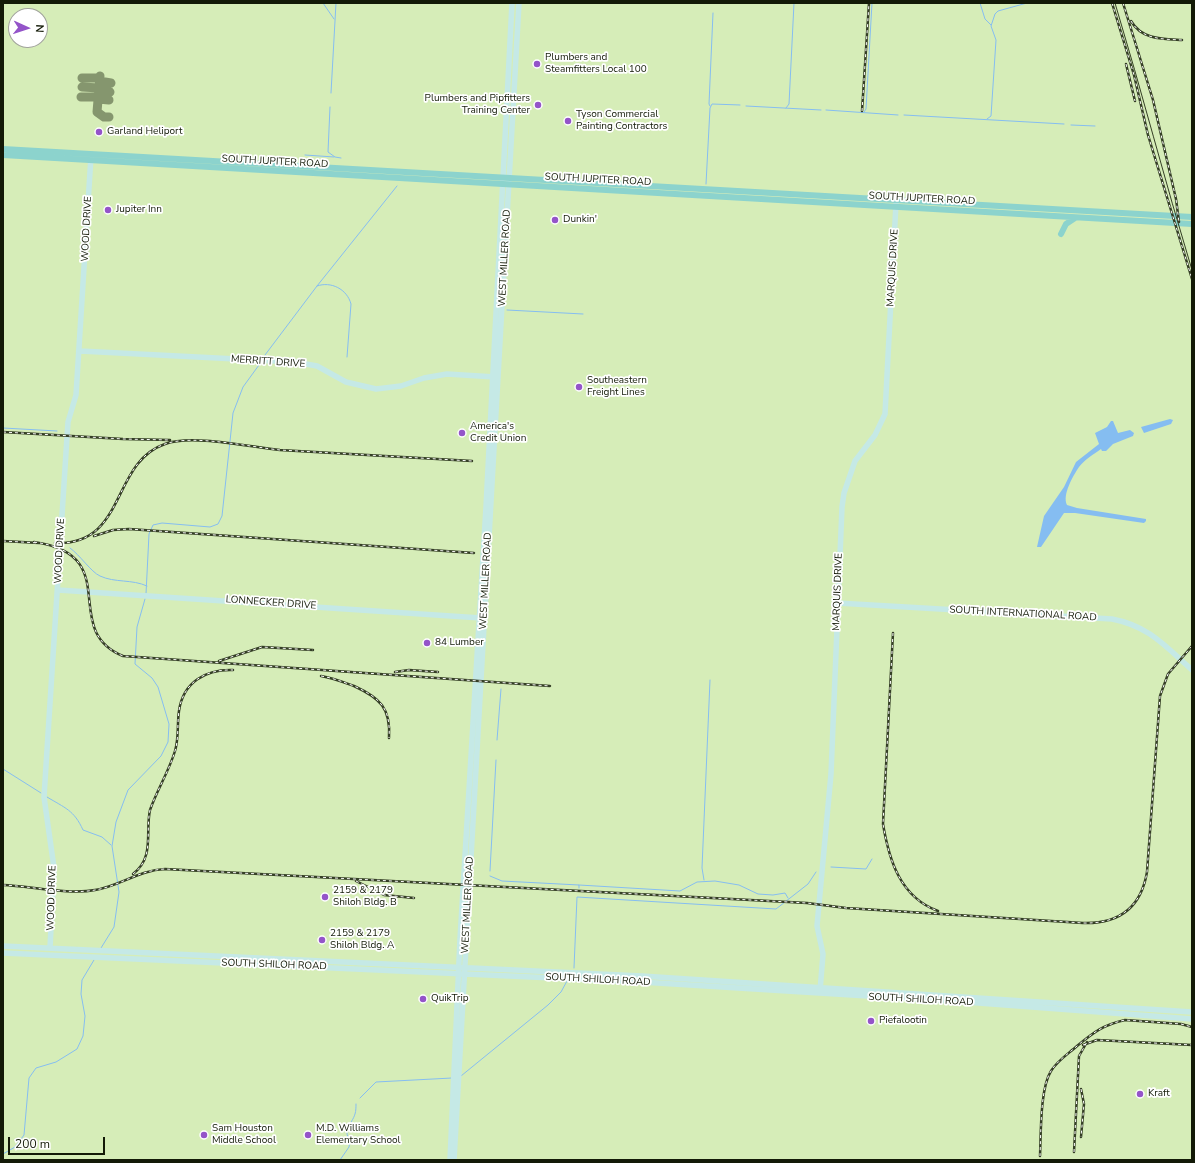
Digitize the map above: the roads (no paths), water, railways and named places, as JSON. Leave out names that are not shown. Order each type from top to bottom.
[{"type":"main road","name":"WEST MILLER ROAD","points":[[506,182],[507,94],[512,3]]},
{"type":"main road","name":"WEST MILLER ROAD","points":[[450,1160],[506,182],[514,94],[519,3]]},
{"type":"main road","points":[[507,94],[514,94]]},
{"type":"main road","name":"SOUTH JUPITER ROAD","points":[[3,149],[91,158],[295,173],[697,189],[1192,217]]},
{"type":"main road","name":"SOUTH JUPITER ROAD","points":[[3,155],[296,166],[697,196],[1192,224]]},
{"type":"main road","name":"WOOD DRIVE","points":[[50,948],[54,868],[44,797],[68,422],[76,395],[80,351],[91,158]]},
{"type":"main road","points":[[295,173],[296,166]]},
{"type":"main road","points":[[697,189],[697,196]]},
{"type":"main road","points":[[776,201],[777,194]]},
{"type":"main road","name":"MARQUIS DRIVE","points":[[820,990],[823,954],[817,926],[831,774],[840,535],[844,493],[855,461],[875,435],[885,414],[896,200]]},
{"type":"main road","points":[[979,212],[980,205]]},
{"type":"main road","points":[[1128,221],[1129,214]]},
{"type":"main road","points":[[1061,234],[1066,224],[1076,218]]},
{"type":"main road","name":"MERRITT DRIVE","points":[[80,351],[295,362],[318,366],[346,382],[376,389],[401,386],[424,378],[446,374],[495,377]]},
{"type":"main road","name":"LONNECKER DRIVE","points":[[58,590],[481,618]]},
{"type":"main road","name":"SOUTH INTERNATIONAL ROAD","points":[[837,603],[1124,621],[1145,630],[1192,670]]},
{"type":"main road","name":"WEST MILLER ROAD","points":[[454,1160],[464,884],[481,618]]},
{"type":"main road","name":"SOUTH SHILOH ROAD","points":[[3,946],[462,970],[1192,1012]]},
{"type":"main road","name":"SOUTH SHILOH ROAD","points":[[3,953],[462,970]]},
{"type":"main road","name":"SOUTH SHILOH ROAD","points":[[820,990],[1192,1019]]},
{"type":"water","points":[[1170,419],[1173,420],[1171,424],[1144,433],[1141,427]]},
{"type":"water","points":[[1111,421],[1113,421],[1118,433],[1130,430],[1134,433],[1133,436],[1113,444],[1106,451],[1102,451],[1101,449],[1081,464],[1067,491],[1067,505],[1077,508],[1146,519],[1146,521],[1144,523],[1075,513],[1064,513],[1041,547],[1037,547],[1044,516],[1064,487],[1076,462],[1099,444],[1095,433],[1107,427]]},
{"type":"waterway","points":[[323,3],[334,19]]},
{"type":"waterway","points":[[331,93],[336,3]]},
{"type":"waterway","points":[[786,108],[789,104],[794,3]]},
{"type":"waterway","points":[[864,112],[866,109],[872,3]]},
{"type":"waterway","points":[[980,3],[985,19],[991,25]]},
{"type":"waterway","points":[[987,119],[991,116],[996,40],[991,26],[995,14],[998,11],[1027,3]]},
{"type":"waterway","points":[[710,106],[713,13]]},
{"type":"waterway","points":[[706,184],[710,108],[712,104],[740,105]]},
{"type":"waterway","points":[[746,106],[821,110]]},
{"type":"waterway","points":[[330,107],[328,152],[335,157],[341,158]]},
{"type":"waterway","points":[[826,110],[898,115]]},
{"type":"waterway","points":[[904,115],[1064,124]]},
{"type":"waterway","points":[[1071,125],[1095,126]]},
{"type":"waterway","points":[[305,155],[334,157]]},
{"type":"waterway","points":[[265,355],[317,286],[397,186]]},
{"type":"waterway","points":[[317,286],[328,285],[338,288],[342,290],[349,299],[351,304],[347,357]]},
{"type":"waterway","points":[[507,310],[583,314]]},
{"type":"waterway","points":[[146,594],[149,534],[153,525],[162,523],[210,527],[218,524],[222,516],[233,413],[243,387],[259,365]]},
{"type":"waterway","points":[[3,428],[57,431]]},
{"type":"waterway","points":[[70,548],[100,576],[112,580],[135,582],[147,586]]},
{"type":"waterway","points":[[101,948],[114,927],[119,892],[112,846],[116,822],[128,790],[161,756],[168,742],[169,724],[158,687],[152,678],[135,664],[137,627],[145,599]]},
{"type":"waterway","points":[[704,880],[702,868],[710,680]]},
{"type":"waterway","points":[[497,740],[501,689]]},
{"type":"waterway","points":[[490,871],[496,760]]},
{"type":"waterway","points":[[3,769],[41,793]]},
{"type":"waterway","points":[[47,797],[64,807],[72,814],[80,823],[83,830],[102,837],[111,845]]},
{"type":"waterway","points":[[831,867],[866,869],[872,859]]},
{"type":"waterway","points":[[574,968],[577,897],[776,909],[808,884],[816,872]]},
{"type":"waterway","points":[[490,876],[502,881],[579,885],[579,888]]},
{"type":"waterway","points":[[579,885],[680,891],[697,882],[715,881],[739,885],[758,894],[773,895],[785,893],[788,898]]},
{"type":"waterway","points":[[3,1154],[15,1147],[24,1135],[29,1078],[36,1068],[56,1062],[77,1049],[83,1036],[85,1016],[81,994],[82,980],[94,960]]},
{"type":"waterway","points":[[461,1076],[548,1005],[561,992],[567,981]]},
{"type":"waterway","points":[[360,1098],[376,1082],[452,1078]]},
{"type":"waterway","points":[[340,1160],[349,1147],[350,1140],[347,1130],[354,1118],[356,1104]]},
{"type":"tram line","points":[[1115,3],[1192,270]]},
{"type":"railway","points":[[862,111],[869,3]]},
{"type":"railway","points":[[1112,3],[1134,75],[1148,135],[1192,279]]},
{"type":"railway","points":[[1123,3],[1153,100],[1176,199],[1179,222]]},
{"type":"railway","points":[[1131,21],[1141,32],[1147,35],[1160,39],[1182,40]]},
{"type":"railway","points":[[1126,64],[1135,101]]},
{"type":"railway","points":[[3,432],[123,439],[170,440]]},
{"type":"railway","points":[[55,543],[78,540],[95,531],[107,518],[125,484],[135,468],[147,454],[165,444],[176,441],[190,440],[221,442],[280,450],[472,461]]},
{"type":"railway","points":[[94,536],[113,530],[129,529],[474,553]]},
{"type":"railway","points":[[3,541],[39,543]]},
{"type":"railway","points":[[34,542],[62,550],[78,562],[85,577],[95,629],[104,644],[123,656],[550,686]]},
{"type":"railway","points":[[893,633],[883,824],[889,851],[898,876],[914,897],[925,905],[938,911]]},
{"type":"railway","points":[[3,885],[62,891],[85,891],[104,888],[147,872],[165,869],[807,903],[846,908],[1083,923],[1107,921],[1126,911],[1133,904],[1144,885],[1147,872],[1160,696],[1168,674],[1192,646]]},
{"type":"railway","points":[[219,661],[262,647],[313,650]]},
{"type":"railway","points":[[133,874],[140,867],[147,852],[150,810],[170,766],[175,751],[179,711],[185,692],[197,679],[205,675],[223,670],[233,670]]},
{"type":"railway","points":[[395,672],[409,670],[438,672]]},
{"type":"railway","points":[[321,676],[354,686],[363,690],[377,700],[386,712],[389,738]]},
{"type":"railway","points":[[356,881],[384,895],[414,898]]},
{"type":"railway","points":[[1040,1156],[1043,1100],[1047,1079],[1056,1064],[1063,1058],[1099,1030],[1111,1024],[1125,1020],[1181,1024],[1192,1027]]},
{"type":"railway","points":[[1083,1045],[1097,1040],[1192,1045]]},
{"type":"railway","points":[[1074,1152],[1079,1056],[1087,1042]]},
{"type":"railway","points":[[1081,1089],[1084,1104],[1081,1137]]},
{"type":"place","name":"Plumbers and Steamfitters Local 100","points":[[537,64]]},
{"type":"place","name":"Plumbers and Pipfitters Training Center","points":[[538,105]]},
{"type":"place","name":"Tyson Commercial Painting Contractors","points":[[568,121]]},
{"type":"place","name":"Garland Heliport","points":[[99,132]]},
{"type":"place","name":"Jupiter Inn","points":[[108,210]]},
{"type":"place","name":"Dunkin'","points":[[555,220]]},
{"type":"place","name":"Southeastern Freight Lines","points":[[579,387]]},
{"type":"place","name":"America's Credit Union","points":[[462,433]]},
{"type":"place","name":"84 Lumber","points":[[427,643]]},
{"type":"place","name":"2159 & 2179 Shiloh Bldg. B","points":[[325,897]]},
{"type":"place","name":"2159 & 2179 Shiloh Bldg. A","points":[[322,940]]},
{"type":"place","name":"QuikTrip","points":[[423,999]]},
{"type":"place","name":"Piefalootin","points":[[871,1021]]},
{"type":"place","name":"Kraft","points":[[1140,1094]]},
{"type":"place","name":"Sam Houston Middle School","points":[[204,1135]]},
{"type":"place","name":"M.D. Williams Elementary School","points":[[308,1135]]}]
